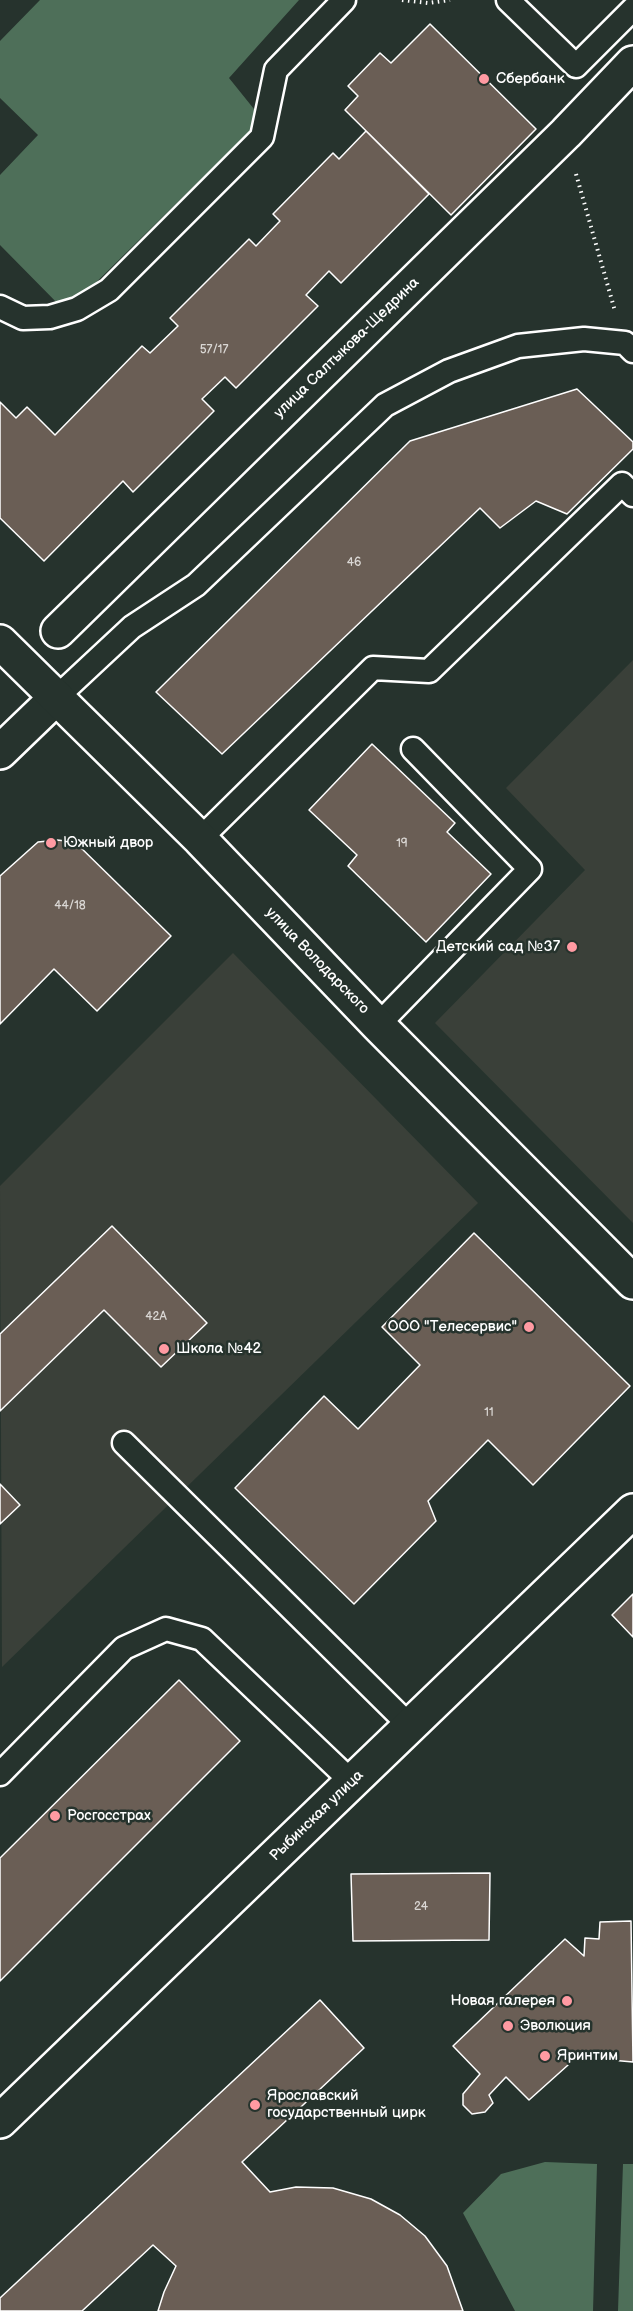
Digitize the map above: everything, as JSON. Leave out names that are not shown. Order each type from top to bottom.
[{"type":"street","name":"улица Салтыкова-Щедрина","points":[[58,632],[566,133],[633,63]]},
{"type":"street","name":"улица Володарского","points":[[0,642],[200,839],[378,1025],[633,1282]]},
{"type":"street","points":[[0,752],[57,697]]},
{"type":"street","name":"Рыбинская улица","points":[[0,2121],[633,1511]]},
{"type":"lane","points":[[0,307],[23,318],[50,317],[77,309],[109,290],[262,137],[276,70],[344,0]]},
{"type":"lane","points":[[508,0],[576,66],[633,9]]},
{"type":"lane","points":[[57,697],[132,627],[196,585],[385,405],[449,371],[518,346],[584,339],[629,347]]},
{"type":"lane","points":[[200,839],[374,668],[429,671],[622,484],[633,495]]},
{"type":"lane","points":[[378,1025],[530,870],[413,749]]},
{"type":"lane","points":[[124,1443],[410,1726]]},
{"type":"lane","points":[[0,1774],[124,1648],[166,1629],[202,1638],[352,1782]]},
{"type":"path","points":[[402,0],[428,3],[450,0]]},
{"type":"path","points":[[566,133],[629,347]]},
{"type":"shaded area","name":"Детский сад №37","points":[[633,660],[633,1223],[435,1023],[585,870],[506,788]]},
{"type":"shaded area","name":"Школа №42","points":[[233,953],[478,1203],[2,1667],[0,1186]]},
{"type":"green space","points":[[40,0],[299,0],[229,78],[262,119],[66,312],[0,245],[0,175],[38,135],[0,98],[0,41]]},
{"type":"green space","points":[[545,2162],[597,2164],[593,2311],[515,2311],[463,2213],[501,2174]]},
{"type":"green space","points":[[623,2164],[633,2164],[633,2311],[618,2311]]},
{"type":"building","points":[[430,24],[536,129],[451,215],[345,110],[358,96],[348,86],[380,53],[391,63]]},
{"type":"building","points":[[366,131],[429,194],[341,283],[329,271],[306,295],[318,306],[236,388],[225,377],[202,399],[214,411],[133,492],[123,481],[44,561],[0,518],[0,402],[16,418],[27,407],[55,435],[142,346],[150,353],[178,326],[170,318],[249,239],[256,246],[280,221],[273,214],[333,153],[339,159]]},
{"type":"building","points":[[577,389],[633,442],[633,449],[567,514],[536,501],[500,528],[480,508],[222,754],[156,692],[410,441]]},
{"type":"building","points":[[372,744],[455,823],[447,832],[491,874],[426,942],[348,866],[357,855],[309,810]]},
{"type":"building","points":[[57,840],[75,842],[171,936],[97,1011],[54,969],[0,1024],[0,876],[38,842]]},
{"type":"building","points":[[112,1226],[207,1323],[161,1367],[104,1310],[0,1411],[0,1334]]},
{"type":"building","points":[[474,1233],[630,1386],[533,1485],[488,1440],[428,1501],[436,1521],[354,1604],[235,1488],[324,1396],[358,1429],[420,1365],[382,1327]]},
{"type":"building","points":[[0,1484],[20,1505],[0,1524]]},
{"type":"building","points":[[633,1594],[633,1637],[612,1615]]},
{"type":"building","points":[[179,1680],[240,1741],[0,1981],[0,1858]]},
{"type":"building","points":[[490,1873],[489,1940],[353,1941],[351,1874]]},
{"type":"building","name":"Новая галерея","points":[[631,1921],[633,2062],[577,2057],[529,2100],[506,2077],[489,2095],[493,2103],[485,2112],[472,2114],[463,2105],[463,2094],[480,2074],[453,2046],[565,1939],[584,1956],[585,1938],[599,1939],[600,1922]]},
{"type":"building","name":"Ярославский государственный цирк","points":[[320,2000],[364,2048],[242,2162],[270,2192],[296,2187],[333,2188],[371,2199],[400,2215],[425,2236],[447,2266],[463,2311],[158,2311],[176,2266],[153,2245],[82,2311],[0,2311],[0,2298]]},
{"type":"place","name":"Сбербанк","points":[[484,79]]},
{"type":"place","name":"Южный двор","points":[[51,843]]},
{"type":"place","name":"Детский сад №37","points":[[572,947]]},
{"type":"place","name":"ООО \"Телесервис\"","points":[[529,1327]]},
{"type":"place","name":"Школа №42","points":[[164,1349]]},
{"type":"place","name":"Росгосстрах","points":[[55,1816]]},
{"type":"place","name":"Новая галерея","points":[[567,2001]]},
{"type":"place","name":"Эволюция","points":[[508,2026]]},
{"type":"place","name":"Яринтим","points":[[545,2056]]},
{"type":"place","name":"Ярославский государственный цирк","points":[[255,2105]]}]
